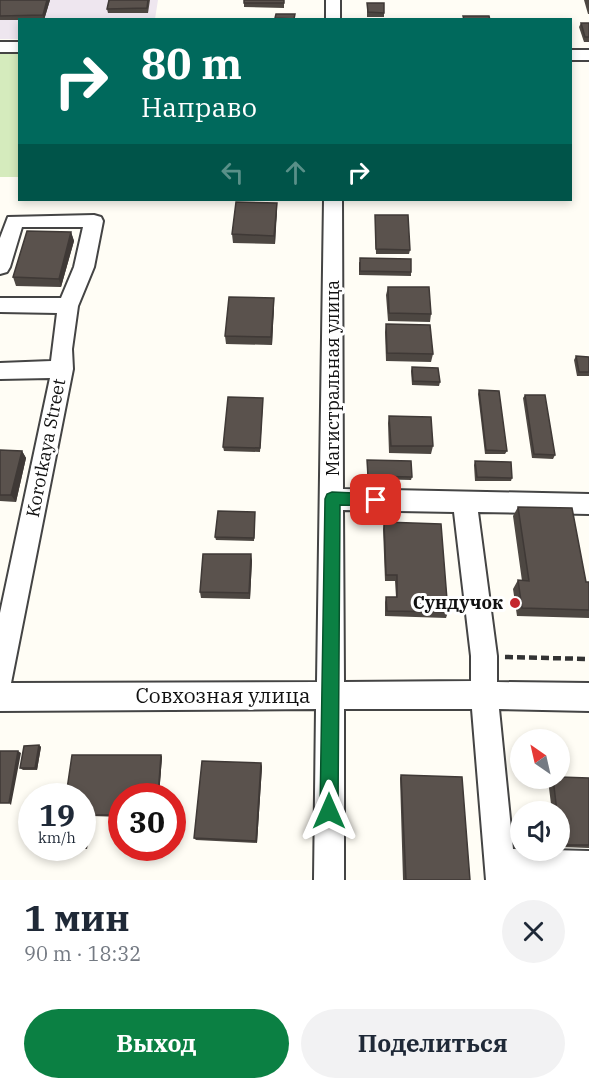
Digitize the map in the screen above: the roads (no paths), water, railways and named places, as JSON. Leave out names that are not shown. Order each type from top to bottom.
[{"type":"street","points":[[333,0],[333,18]]},
{"type":"street","points":[[0,47],[18,47]]},
{"type":"street","points":[[572,55],[589,56]]},
{"type":"street","name":"Магистральная улица","points":[[329,880],[333,201]]},
{"type":"street","name":"Korotkaya Street","points":[[0,267],[15,221],[94,221],[84,267],[68,306],[62,350],[62,369],[0,677]]},
{"type":"street","points":[[0,305],[68,306]]},
{"type":"street","points":[[0,371],[62,369]]},
{"type":"street","points":[[332,499],[589,504]]},
{"type":"street","points":[[465,502],[484,656],[484,695],[500,872],[589,866]]},
{"type":"street","name":"Совхозная улица","points":[[0,697],[484,695],[589,697]]},
{"type":"place","name":"Сундучок","points":[[515,603]]}]
